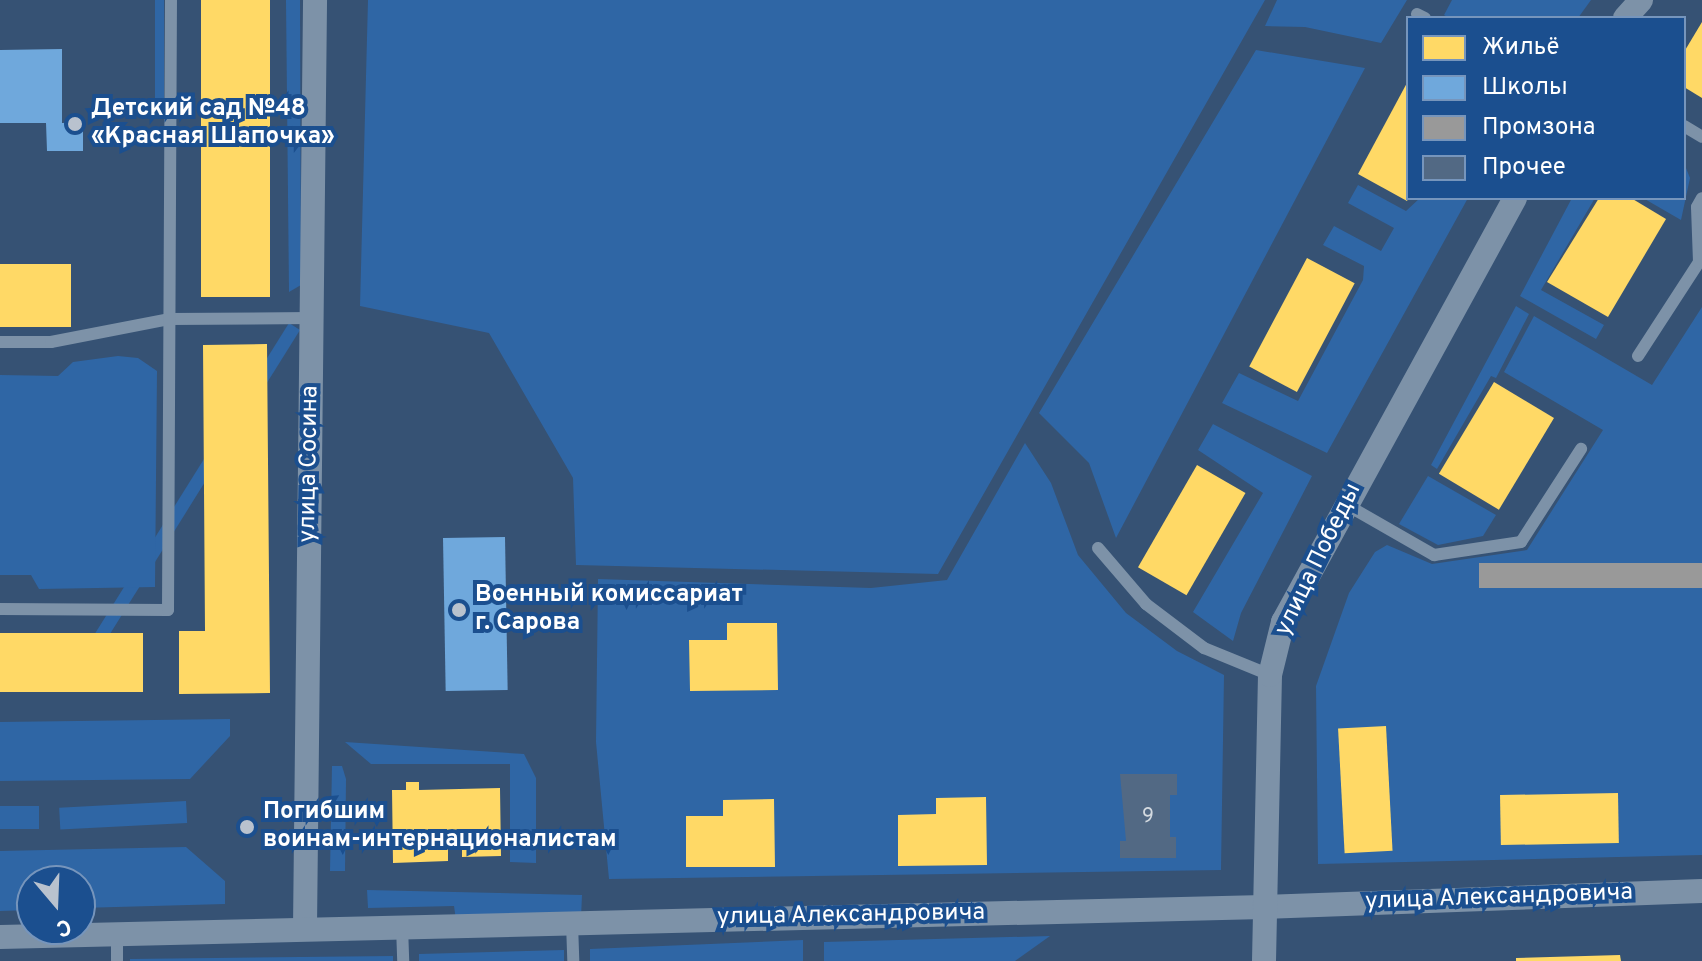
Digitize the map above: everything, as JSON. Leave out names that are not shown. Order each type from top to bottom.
[{"type":"street","name":"улица Сосина","points":[[305,928],[315,0]]},
{"type":"street","points":[[1627,16],[1641,0]]},
{"type":"street","name":"улица Победы","points":[[1264,961],[1270,675],[1283,622],[1514,200]]},
{"type":"street","name":"улица Александровича","points":[[0,937],[1264,907],[1702,891]]},
{"type":"lane","points":[[0,609],[168,610],[171,0]]},
{"type":"lane","points":[[1638,356],[1699,262],[1697,207],[1702,198]]},
{"type":"lane","points":[[0,342],[51,342],[169,319],[312,318]]},
{"type":"lane","points":[[1345,504],[1434,555],[1521,542],[1581,449]]},
{"type":"lane","points":[[1098,548],[1146,604],[1204,648],[1270,675]]},
{"type":"lane","points":[[572,923],[573,961]]},
{"type":"lane","points":[[402,926],[403,961]]},
{"type":"lane","points":[[117,934],[117,961]]},
{"type":"shaded area","points":[[155,0],[164,0],[164,114],[155,114]]},
{"type":"shaded area","points":[[286,0],[300,0],[301,285],[289,292]]},
{"type":"shaded area","points":[[368,0],[1265,0],[938,574],[576,565],[573,478],[489,333],[360,306]]},
{"type":"shaded area","points":[[1277,0],[1407,0],[1381,43],[1305,27],[1265,26]]},
{"type":"shaded area","points":[[1452,0],[1591,0],[1579,16],[1444,15]]},
{"type":"shaded area","points":[[1256,50],[1365,68],[1116,538],[1089,463],[1039,413]]},
{"type":"shaded area","points":[[1686,168],[1690,178],[1686,197]]},
{"type":"shaded area","points":[[1358,185],[1406,211],[1418,200],[1467,200],[1327,453],[1222,403],[1239,373],[1298,401],[1363,280],[1364,266],[1323,245],[1334,226],[1381,251],[1394,228],[1348,203]]},
{"type":"shaded area","points":[[1571,200],[1594,200],[1541,290],[1604,325],[1596,339],[1520,296]]},
{"type":"shaded area","points":[[1646,200],[1685,200],[1681,220]]},
{"type":"shaded area","points":[[1516,306],[1529,314],[1496,378],[1491,376],[1437,469],[1431,465]]},
{"type":"shaded area","points":[[1702,307],[1702,855],[1318,864],[1316,686],[1349,593],[1375,552],[1387,545],[1432,564],[1527,550],[1603,430],[1504,372],[1534,316],[1652,385]]},
{"type":"shaded area","points":[[289,323],[300,330],[97,656],[86,649]]},
{"type":"shaded area","points":[[118,356],[138,358],[157,371],[155,587],[39,589],[31,575],[0,575],[0,375],[58,376],[73,362]]},
{"type":"shaded area","points":[[1213,424],[1312,476],[1241,613],[1233,641],[1193,612],[1263,493],[1198,450]]},
{"type":"shaded area","points":[[1025,443],[1051,483],[1078,555],[1126,613],[1177,651],[1224,675],[1221,870],[609,879],[596,742],[598,579],[871,588],[947,580]]},
{"type":"shaded area","points":[[1428,476],[1496,515],[1483,536],[1438,545],[1399,524]]},
{"type":"shaded area","points":[[230,719],[230,736],[190,779],[0,781],[0,722]]},
{"type":"shaded area","points":[[345,742],[524,754],[536,778],[536,863],[510,862],[510,764],[371,764]]},
{"type":"shaded area","points":[[332,766],[342,766],[346,779],[345,871],[330,871]]},
{"type":"shaded area","points":[[186,801],[187,823],[60,830],[59,808]]},
{"type":"shaded area","points":[[0,806],[39,806],[39,829],[0,829]]},
{"type":"shaded area","points":[[186,847],[225,881],[225,904],[96,908],[96,865],[16,865],[16,910],[0,911],[0,851]]},
{"type":"shaded area","points":[[367,890],[582,895],[581,918],[456,920],[454,906],[368,908]]},
{"type":"shaded area","points":[[1050,936],[1015,961],[824,961],[824,942]]},
{"type":"shaded area","points":[[803,940],[803,961],[590,961],[590,949]]},
{"type":"shaded area","points":[[564,950],[564,961],[419,961],[419,954]]},
{"type":"shaded area","points":[[393,956],[393,961],[130,961],[130,959]]},
{"type":"building: Жильё","points":[[201,0],[270,0],[270,297],[201,297]]},
{"type":"building: Жильё","points":[[1702,22],[1702,98],[1686,88],[1686,49]]},
{"type":"building: Жильё","points":[[1406,85],[1407,201],[1358,174]]},
{"type":"building: Жильё","points":[[1598,200],[1634,200],[1666,219],[1608,317],[1547,282]]},
{"type":"building: Жильё","points":[[1307,258],[1355,283],[1297,392],[1249,367]]},
{"type":"building: Жильё","points":[[0,264],[71,264],[71,327],[0,327]]},
{"type":"building: Жильё","points":[[267,344],[270,693],[179,694],[179,631],[205,631],[203,345]]},
{"type":"building: Жильё","points":[[1494,382],[1554,418],[1499,510],[1439,474]]},
{"type":"building: Жильё","points":[[1197,465],[1245,493],[1186,595],[1138,567]]},
{"type":"building: Жильё","points":[[727,623],[777,623],[778,690],[690,691],[689,640],[727,640]]},
{"type":"building: Жильё","points":[[0,633],[143,633],[143,692],[0,692]]},
{"type":"building: Жильё","points":[[1386,726],[1393,851],[1345,853],[1338,729]]},
{"type":"building: Жильё","points":[[406,782],[419,782],[419,790],[500,788],[501,856],[462,857],[462,848],[448,848],[448,861],[393,863],[392,790],[406,790]]},
{"type":"building: Жильё","points":[[1618,793],[1619,843],[1501,845],[1500,795]]},
{"type":"building: Жильё","points":[[986,797],[987,865],[898,866],[898,815],[936,814],[936,798]]},
{"type":"building: Жильё","points":[[774,799],[775,867],[686,867],[686,816],[723,816],[723,800]]},
{"type":"building: Жильё","points":[[1620,955],[1621,961],[1516,961],[1516,958]]},
{"type":"building: Школы","points":[[62,49],[62,123],[83,122],[83,151],[47,151],[46,123],[0,123],[0,50]]},
{"type":"building: Школы","points":[[505,537],[508,690],[446,691],[443,538]]},
{"type":"building: Промзона","points":[[1479,563],[1702,563],[1702,588],[1479,588]]},
{"type":"building: Прочее","points":[[1120,774],[1177,774],[1177,795],[1170,795],[1170,837],[1176,837],[1176,858],[1120,858],[1120,841],[1126,841]]},
{"type":"place","name":"Детский сад №48 «Красная Шапочка»","points":[[75,124]]},
{"type":"place","name":"Военный комиссариат г. Сарова","points":[[459,610]]},
{"type":"place","name":"Погибшим воинам-интернационалистам","points":[[247,827]]}]
